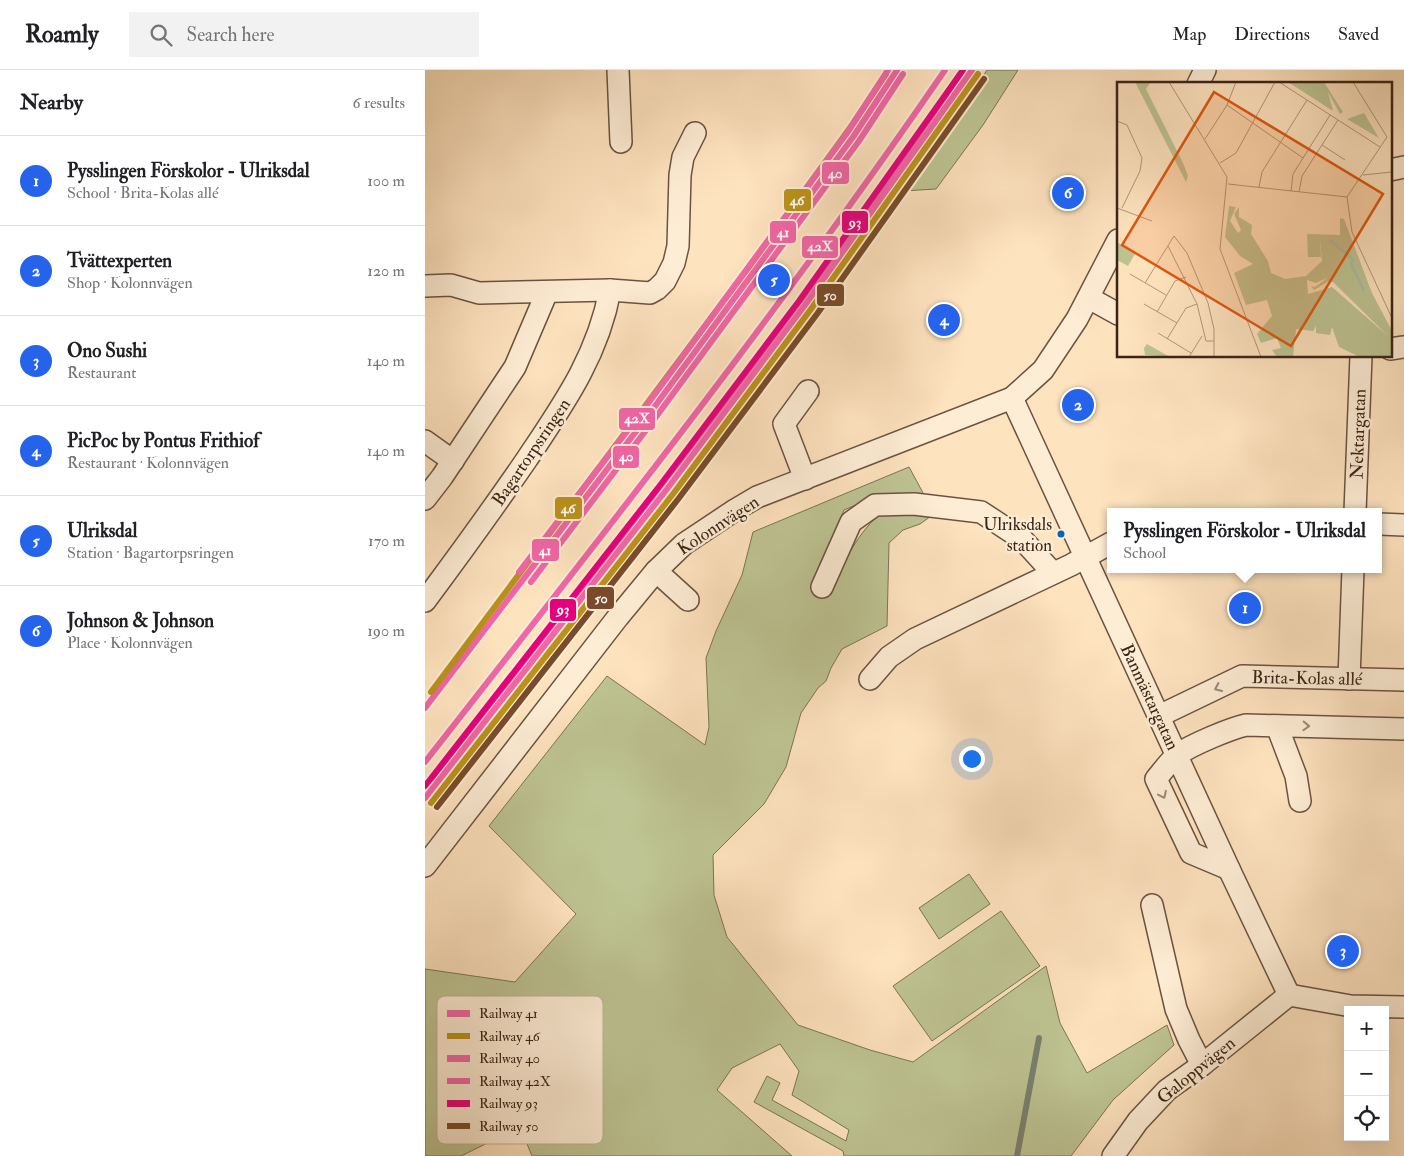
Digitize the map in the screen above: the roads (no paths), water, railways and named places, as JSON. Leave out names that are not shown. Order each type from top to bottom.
[{"type":"street","points":[[617,70],[621,142]]},
{"type":"street","points":[[1199,82],[1205,70]]},
{"type":"street","points":[[425,286],[451,285],[479,293],[610,290],[650,293],[661,285],[674,263],[678,246],[683,157],[695,133]]},
{"type":"street","points":[[1391,170],[1404,167]]},
{"type":"street","name":"Kolonnvägen","points":[[425,866],[618,616],[656,571],[684,544],[757,497],[1013,398],[1043,370],[1089,298],[1117,242]]},
{"type":"street","name":"Bagartorpsringen","points":[[425,601],[469,543],[567,399],[595,344],[605,315],[610,290]]},
{"type":"street","points":[[425,499],[453,461],[515,367],[547,292]]},
{"type":"street","points":[[1089,298],[1117,313]]},
{"type":"street","points":[[1391,348],[1404,348]]},
{"type":"street","name":"Nektargatan","points":[[1355,508],[1361,358]]},
{"type":"street","points":[[805,478],[784,424],[808,391]]},
{"type":"street","name":"Banmästargatan","points":[[1013,398],[1229,869],[1289,995]]},
{"type":"street","points":[[425,441],[453,461]]},
{"type":"street","points":[[822,588],[851,522],[875,505],[914,504],[981,512],[1022,540],[1053,573]]},
{"type":"street","points":[[1382,524],[1404,525]]},
{"type":"street","points":[[869,679],[889,657],[915,639],[1107,545]]},
{"type":"street","points":[[656,571],[688,600]]},
{"type":"street","points":[[1349,679],[1353,573]]},
{"type":"street","name":"Brita-Kolas allé","points":[[1159,716],[1243,676],[1404,680]]},
{"type":"street","points":[[1229,869],[1191,853],[1156,779],[1177,756],[1235,728],[1258,724],[1404,729]]},
{"type":"street","points":[[1277,726],[1296,776],[1300,801]]},
{"type":"street","points":[[1152,905],[1176,1009],[1202,1065]]},
{"type":"street","points":[[1289,995],[1351,1006],[1404,1007]]},
{"type":"street","name":"Galoppvägen","points":[[1113,1156],[1138,1121],[1167,1090],[1202,1065],[1289,995]]},
{"type":"waterway","points":[[1017,1156],[1039,1038]]},
{"type":"rail line","name":"42X","points":[[519,572],[641,413],[847,133],[888,70]]},
{"type":"rail line","name":"41","points":[[425,708],[647,417],[853,137],[897,70]]},
{"type":"rail line","name":"42X","points":[[425,762],[625,506],[756,334],[945,70]]},
{"type":"rail line","name":"93","points":[[425,786],[661,484],[799,301],[963,70]]},
{"type":"rail line","name":"41","points":[[425,798],[667,489],[805,305],[972,70]]},
{"type":"rail line","name":"46","points":[[431,692],[749,267],[852,125],[886,74]]},
{"type":"rail line","name":"40","points":[[531,582],[653,421],[859,141],[903,74]]},
{"type":"rail line","name":"40","points":[[431,779],[735,388],[866,211],[960,74]]},
{"type":"rail line","name":"46","points":[[431,803],[673,494],[811,309],[978,74]]},
{"type":"rail line","name":"50","points":[[437,807],[679,498],[817,314],[984,79]]},
{"type":"place","name":"Johnson & Johnson","points":[[1068,193]]},
{"type":"place","name":"Ulriksdal","points":[[774,280]]},
{"type":"place","name":"PicPoc by Pontus Frithiof","points":[[944,320]]},
{"type":"place","name":"Tvättexperten","points":[[1078,405]]},
{"type":"place","name":"Ulriksdals station","points":[[1061,534]]},
{"type":"place","name":"Pysslingen Förskolor - Ulriksdal","points":[[1245,608]]},
{"type":"place","name":"Ono Sushi","points":[[1343,951]]}]
